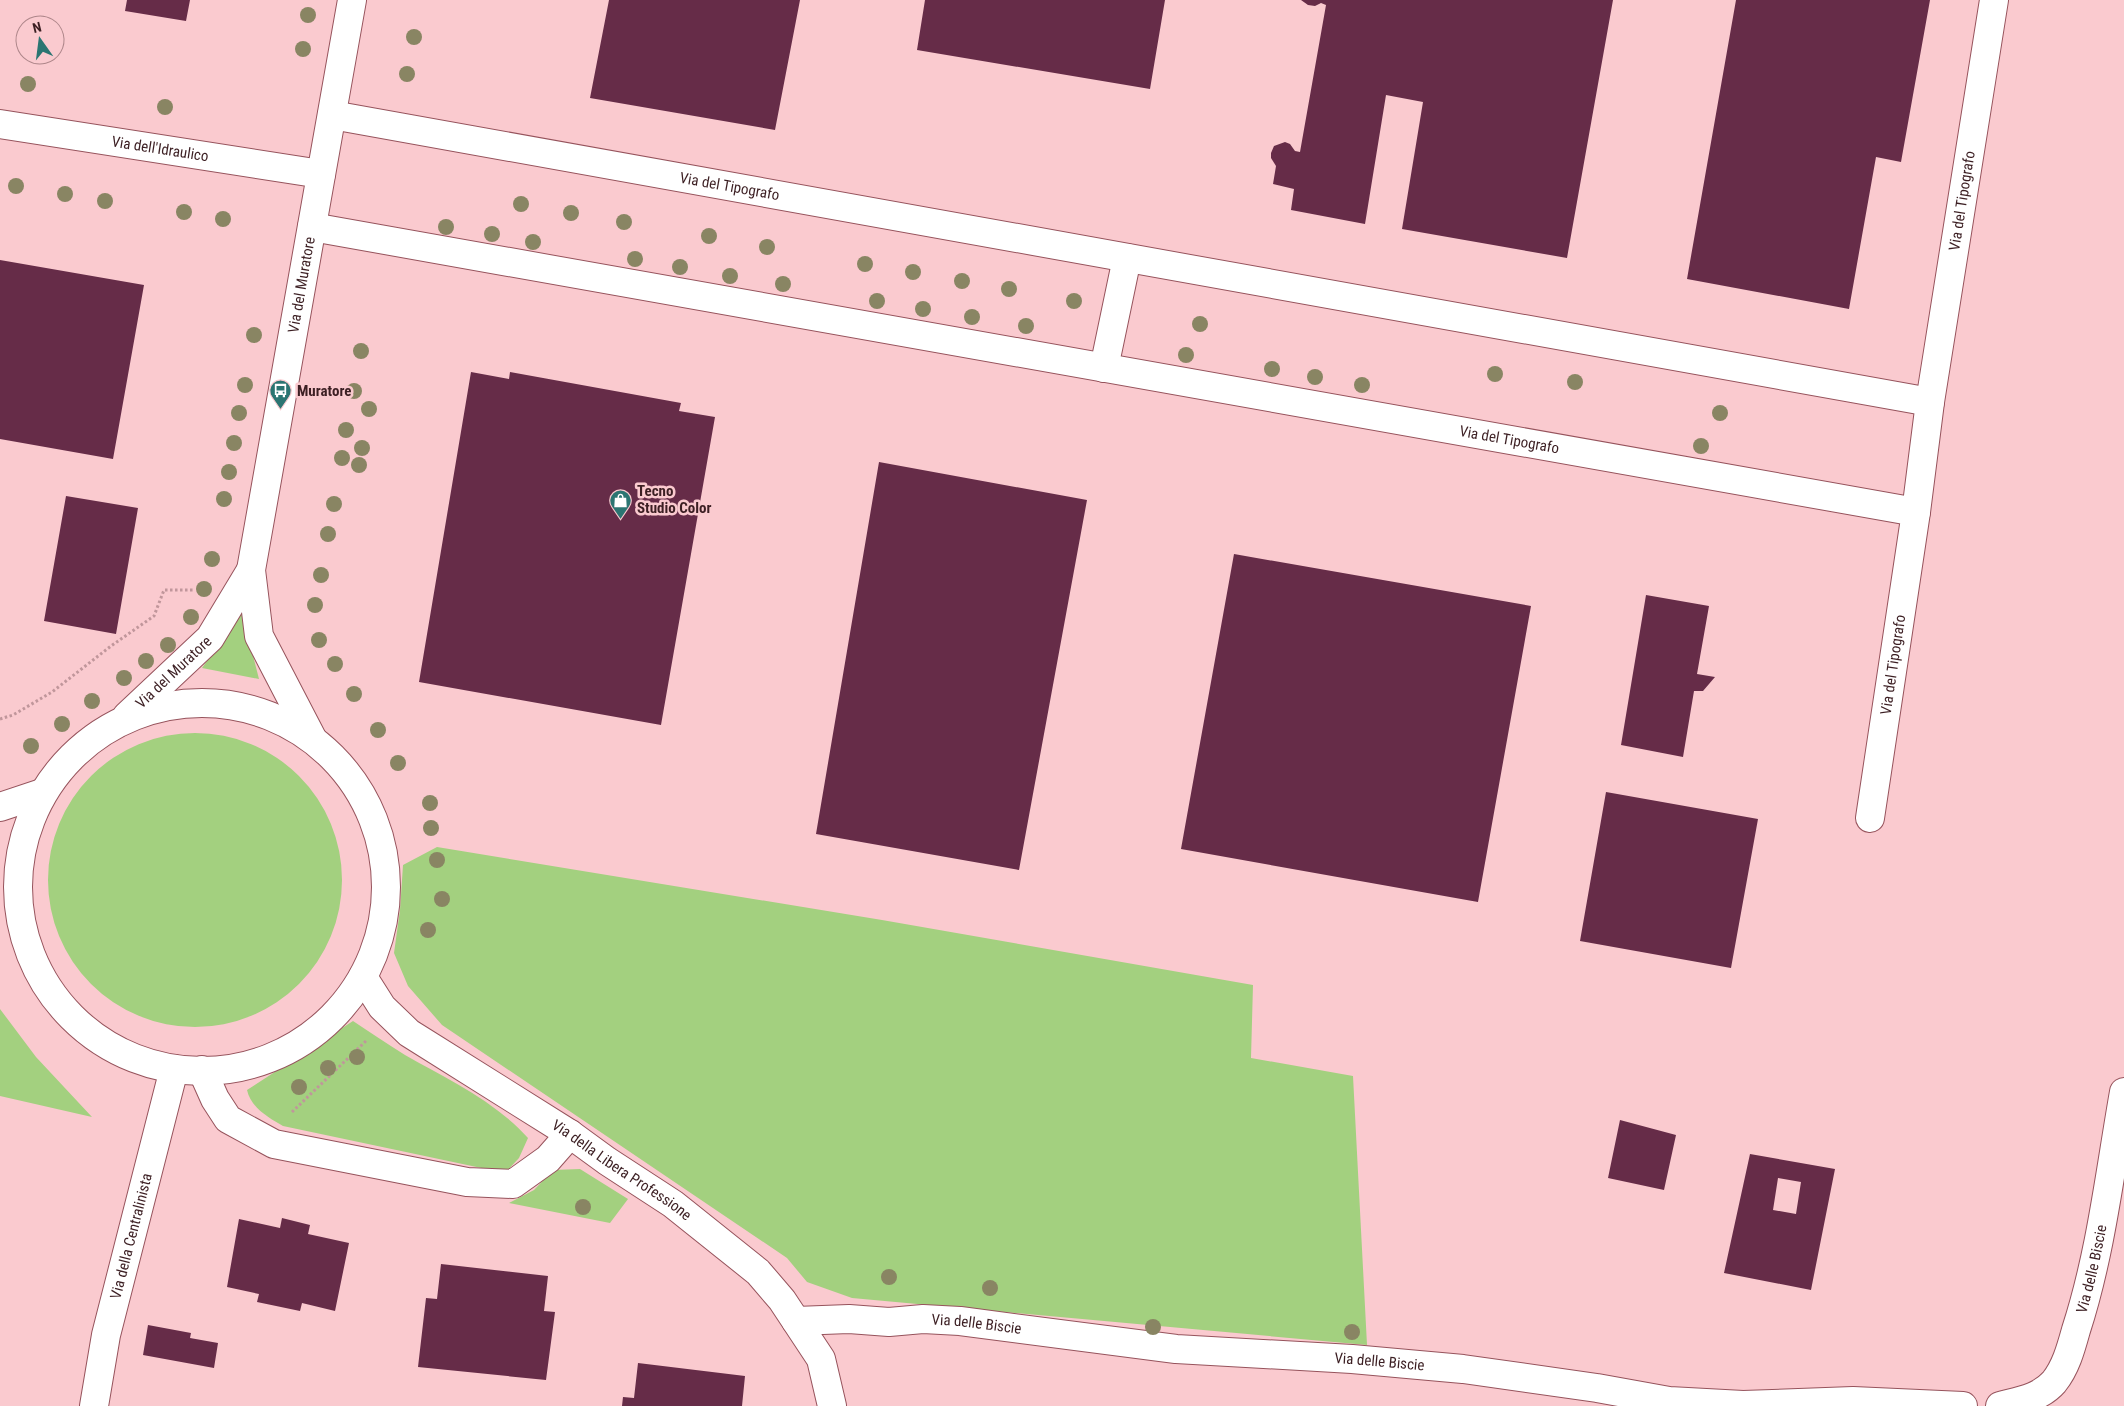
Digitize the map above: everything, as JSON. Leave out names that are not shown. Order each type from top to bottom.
[{"type":"street","name":"Via del Muratore","points":[[312,738],[259,636],[251,570],[352,0]]},
{"type":"street","name":"Via del Tipografo","points":[[1870,818],[1916,512],[1930,402],[1994,0]]},
{"type":"street","name":"Via del Tipografo","points":[[332,115],[1930,402]]},
{"type":"street","name":"Via dell'Idraulico","points":[[0,124],[321,174]]},
{"type":"street","name":"Via del Tipografo","points":[[312,227],[1916,512]]},
{"type":"street","points":[[1104,368],[1127,258]]},
{"type":"street","name":"Via del Muratore","points":[[123,719],[210,638],[251,570]]},
{"type":"street","points":[[220,703],[268,714],[312,738],[344,769],[368,806],[383,848],[386,892],[380,936],[363,977],[336,1013],[302,1041],[262,1061],[219,1070],[174,1069],[131,1058],[92,1036],[60,1006],[36,968],[21,926],[18,872],[24,835],[42,793],[77,750],[123,719],[170,705],[220,703]]},
{"type":"street","points":[[0,807],[42,793]]},
{"type":"street","points":[[0,907],[21,926]]},
{"type":"street","name":"Via della Libera Professione","points":[[363,977],[382,1007],[409,1033],[570,1134],[607,1161],[673,1204],[758,1272],[782,1300],[821,1359],[832,1406]]},
{"type":"street","name":"Via della Centralinista","points":[[94,1406],[106,1335],[174,1069]]},
{"type":"street","points":[[202,1070],[215,1099],[228,1119],[274,1144],[467,1182],[513,1184],[548,1159],[570,1134]]},
{"type":"street","name":"Via delle Biscie","points":[[2000,1406],[2036,1396],[2053,1382],[2066,1363],[2087,1290],[2124,1092]]},
{"type":"street","name":"Via delle Biscie","points":[[796,1321],[849,1319],[889,1322],[923,1319],[960,1321],[1176,1348],[1352,1358],[1463,1369],[1597,1388],[1669,1401],[1743,1405],[1863,1401],[1964,1406]]},
{"type":"path","points":[[0,719],[13,715],[52,692],[111,646],[154,616],[164,590],[193,590]]},
{"type":"path","points":[[289,1115],[367,1040]]},
{"type":"green space","points":[[237,610],[247,612],[250,644],[259,679],[202,668],[221,641]]},
{"type":"green space","points":[[195,733],[224,736],[251,744],[277,758],[299,776],[317,798],[331,824],[339,851],[342,880],[339,909],[331,936],[317,962],[299,984],[277,1002],[251,1016],[224,1024],[195,1027],[166,1024],[139,1016],[113,1002],[91,984],[73,962],[59,936],[51,909],[48,880],[51,851],[59,824],[73,798],[91,776],[113,758],[139,744],[166,736]]},
{"type":"green space","points":[[437,847],[882,920],[1253,985],[1251,1058],[1353,1076],[1367,1345],[852,1298],[807,1282],[787,1258],[442,1025],[408,986],[394,953],[400,910],[403,865]]},
{"type":"green space","points":[[0,1009],[36,1057],[92,1117],[0,1096]]},
{"type":"green space","points":[[353,1021],[501,1113],[528,1138],[519,1158],[505,1173],[283,1126],[256,1107],[247,1090]]},
{"type":"green space","points":[[580,1169],[628,1199],[610,1223],[509,1203],[534,1190],[553,1170]]},
{"type":"building","points":[[127,0],[190,0],[186,21],[125,11]]},
{"type":"building","points":[[609,0],[800,0],[775,130],[590,98]]},
{"type":"building","points":[[925,0],[1165,0],[1150,89],[917,50]]},
{"type":"building","points":[[1301,0],[1613,0],[1567,258],[1402,229],[1423,102],[1386,95],[1365,224],[1291,210],[1294,189],[1273,184],[1276,166],[1271,158],[1271,153],[1274,146],[1285,142],[1290,144],[1295,151],[1300,152],[1326,5],[1321,3],[1315,6],[1308,5]]},
{"type":"building","points":[[1736,0],[1930,0],[1901,162],[1876,157],[1849,309],[1687,279]]},
{"type":"building","points":[[0,260],[144,285],[113,459],[0,439]]},
{"type":"building","points":[[471,372],[509,379],[510,372],[681,403],[679,411],[715,417],[661,725],[419,682]]},
{"type":"building","points":[[879,462],[1087,500],[1019,870],[816,834]]},
{"type":"building","points":[[66,496],[138,508],[116,634],[44,621]]},
{"type":"building","points":[[1234,554],[1531,606],[1478,902],[1181,849]]},
{"type":"building","points":[[1646,595],[1709,606],[1697,674],[1715,677],[1703,691],[1694,691],[1683,757],[1621,745]]},
{"type":"building","points":[[1606,792],[1758,819],[1731,968],[1580,941]]},
{"type":"building","points":[[1620,1120],[1676,1135],[1664,1190],[1608,1178]]},
{"type":"building","points":[[1750,1154],[1835,1169],[1811,1290],[1724,1273]],"holes":[[[1778,1178],[1801,1182],[1796,1214],[1773,1210]]]},
{"type":"building","points":[[282,1218],[310,1225],[308,1234],[349,1243],[335,1311],[302,1303],[300,1311],[257,1302],[259,1294],[227,1287],[239,1219],[280,1228]]},
{"type":"building","points":[[441,1264],[548,1276],[544,1311],[555,1312],[546,1380],[418,1367],[426,1298],[437,1299]]},
{"type":"building","points":[[148,1325],[191,1333],[190,1338],[218,1343],[214,1368],[143,1355]]},
{"type":"building","points":[[638,1363],[745,1376],[742,1406],[622,1406],[623,1397],[634,1398]]},
{"type":"place","name":"Muratore","points":[[281,410]]},
{"type":"place","name":"Tecno Studio Color","points":[[621,519]]}]
